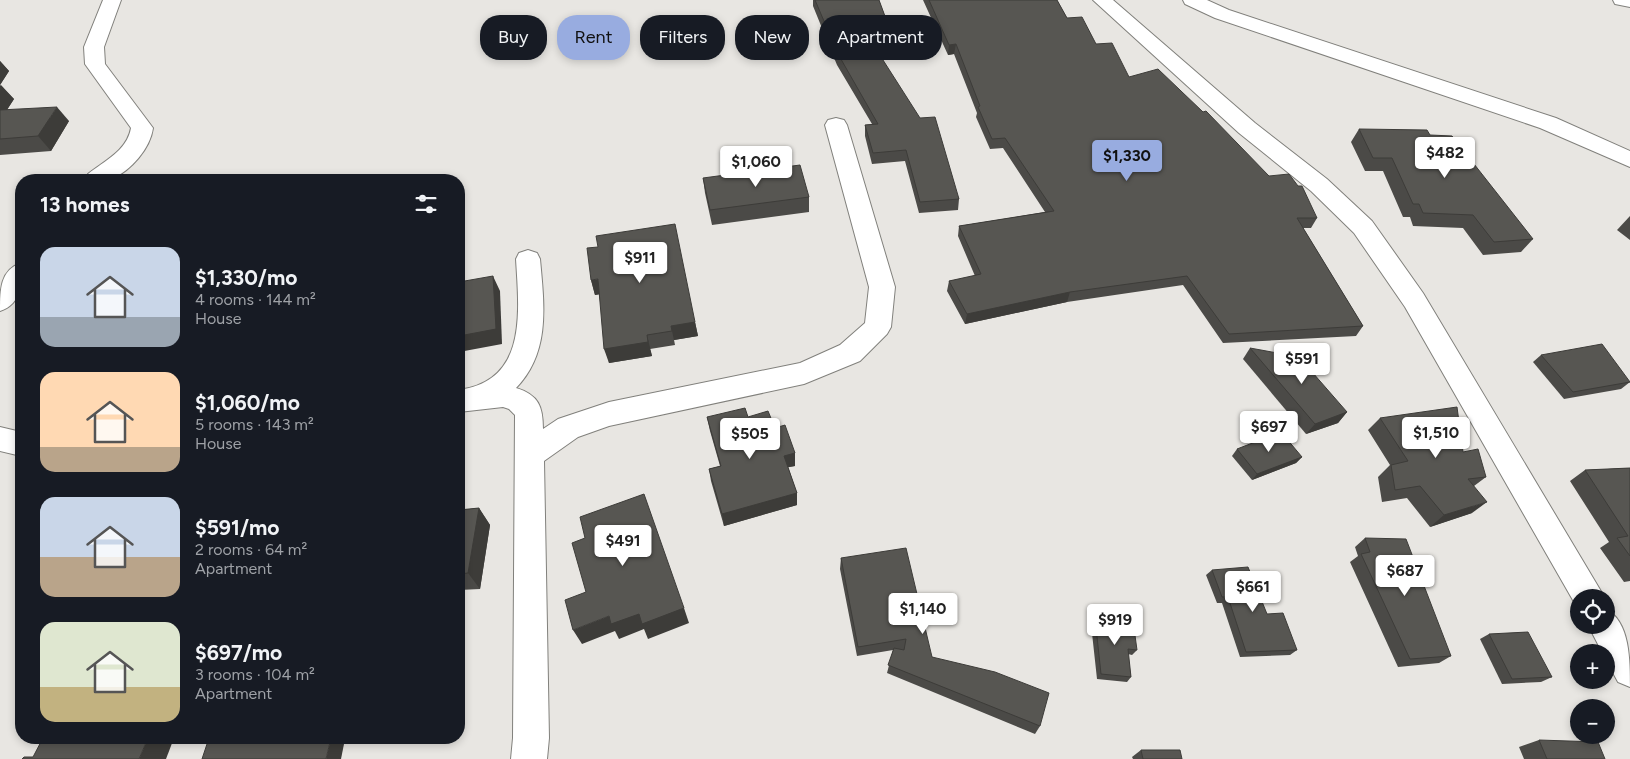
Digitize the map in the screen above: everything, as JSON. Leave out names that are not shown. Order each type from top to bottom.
[{"type":"street","points":[[103,174],[142,138],[142,128],[95,64],[94,47],[112,0]]},
{"type":"street","points":[[1102,0],[1247,128],[1319,186],[1363,227],[1414,300],[1584,589]]},
{"type":"street","points":[[1192,0],[1222,14],[1548,124],[1630,160]]},
{"type":"street","points":[[1622,0],[1630,1]]},
{"type":"street","points":[[528,456],[568,428],[609,414],[804,374],[850,352],[878,327],[882,287],[836,125]]},
{"type":"street","points":[[471,399],[511,376],[525,355],[531,332],[528,259]]},
{"type":"street","points":[[0,301],[15,280]]},
{"type":"street","points":[[471,399],[503,396],[518,400],[529,411],[531,738],[529,759]]},
{"type":"street","points":[[0,439],[15,443]]},
{"type":"street","points":[[1610,634],[1630,670]]},
{"type":"building","points":[[815,0],[879,0],[885,15],[821,15]]},
{"type":"building","points":[[929,0],[1057,0],[1067,18],[1082,17],[1096,44],[1112,43],[1129,77],[1158,69],[1203,112],[1206,111],[1269,176],[1289,174],[1298,186],[1302,186],[1317,218],[1297,218],[1363,326],[1229,334],[1187,276],[1070,292],[967,314],[949,281],[981,274],[959,226],[1054,211],[1005,138],[992,139],[978,107],[980,106],[956,44],[949,45],[942,29],[942,15],[936,15]]},
{"type":"building","points":[[841,60],[883,60],[920,118],[935,117],[959,199],[920,202],[906,150],[873,153],[865,125],[878,124]]},
{"type":"building","points":[[57,107],[38,136],[0,139],[0,110]]},
{"type":"building","points":[[1359,129],[1427,130],[1430,135],[1452,136],[1533,239],[1494,242],[1473,215],[1423,213],[1419,204],[1413,204],[1392,158],[1373,158]]},
{"type":"building","points":[[800,165],[809,197],[710,210],[703,178]]},
{"type":"building","points":[[675,224],[695,322],[671,326],[672,331],[647,335],[648,342],[604,349],[598,279],[591,280],[587,248],[598,247],[596,236]]},
{"type":"building","points":[[493,276],[496,329],[465,335],[465,281]]},
{"type":"building","points":[[1602,344],[1630,382],[1573,392],[1541,355]]},
{"type":"building","points":[[1250,348],[1299,357],[1347,412],[1315,424]]},
{"type":"building","points":[[1457,407],[1463,452],[1478,449],[1486,477],[1468,479],[1487,502],[1444,515],[1420,486],[1395,490],[1391,465],[1408,461],[1380,418]]},
{"type":"building","points":[[745,408],[748,417],[768,411],[775,428],[785,425],[795,453],[784,456],[797,493],[722,514],[709,469],[721,466],[707,417]]},
{"type":"building","points":[[1281,432],[1302,457],[1257,474],[1237,449]]},
{"type":"building","points":[[1630,468],[1630,556],[1617,538],[1628,536],[1585,470]]},
{"type":"building","points":[[644,494],[684,608],[642,624],[639,614],[611,624],[609,616],[573,630],[565,600],[586,592],[572,543],[585,538],[580,517]]},
{"type":"building","points":[[479,508],[468,573],[465,573],[465,509]]},
{"type":"building","points":[[1365,538],[1406,539],[1451,656],[1410,659],[1361,554],[1370,552]]},
{"type":"building","points":[[906,548],[932,657],[995,672],[1049,693],[1040,726],[888,665],[894,648],[904,650],[906,639],[858,647],[841,558]]},
{"type":"building","points":[[1248,567],[1267,614],[1283,613],[1297,650],[1246,652],[1228,597],[1222,597],[1212,570]]},
{"type":"building","points":[[1095,618],[1133,621],[1137,650],[1128,649],[1131,677],[1101,674]]},
{"type":"building","points":[[1528,632],[1552,677],[1512,679],[1489,634]]},
{"type":"building","points":[[1539,740],[1570,741],[1570,744],[1599,744],[1605,759],[1547,759]]},
{"type":"building","points":[[40,744],[145,744],[139,759],[22,759],[24,757],[33,757]]},
{"type":"building","points":[[207,744],[330,744],[326,759],[202,759]]},
{"type":"building","points":[[1141,750],[1180,750],[1182,759],[1143,759]]}]
